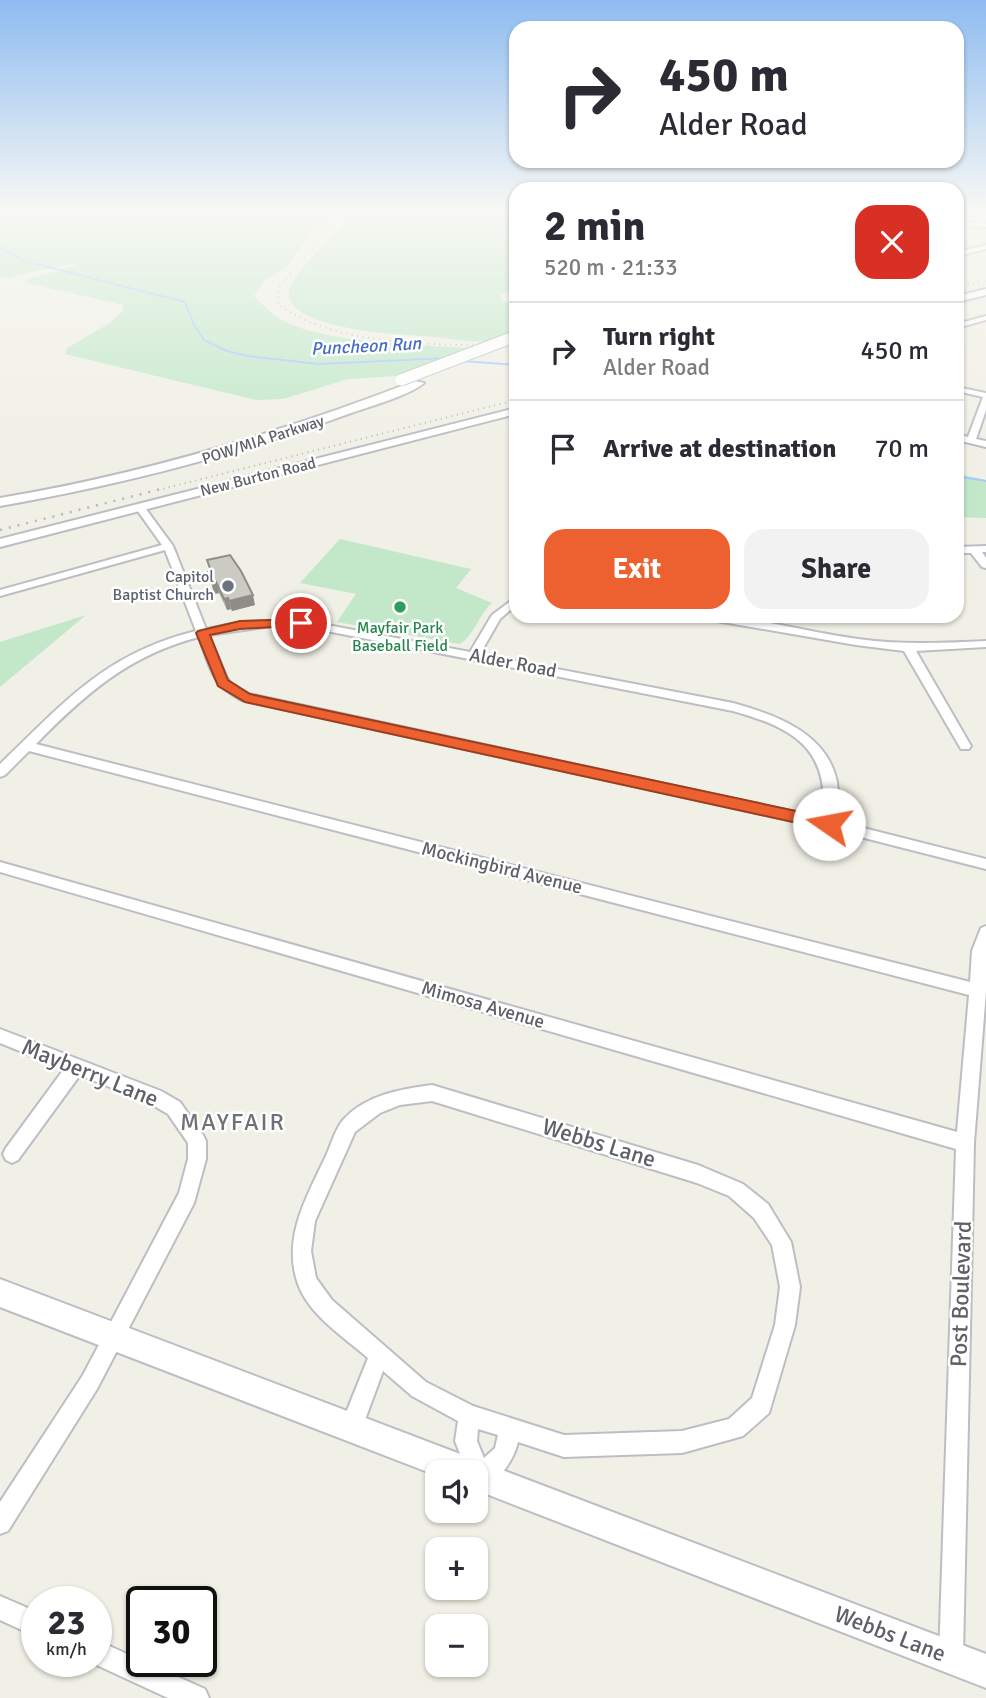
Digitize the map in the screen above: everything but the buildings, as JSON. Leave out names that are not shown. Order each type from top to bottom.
[{"type":"main road","points":[[964,297],[986,292]]},
{"type":"main road","name":"POW/MIA Parkway","points":[[0,493],[108,472],[208,448],[294,421],[509,339]]},
{"type":"main road","name":"POW/MIA Parkway","points":[[0,502],[60,492],[207,458],[316,424],[509,347]]},
{"type":"main road","name":"New Burton Road","points":[[0,543],[509,413]]},
{"type":"main road","name":"Webbs Lane","points":[[0,1293],[437,1460]]},
{"type":"main road","name":"Webbs Lane","points":[[488,1479],[986,1671]]},
{"type":"street","points":[[964,324],[986,318]]},
{"type":"street","points":[[964,391],[986,397],[971,440]]},
{"type":"street","points":[[964,438],[986,444]]},
{"type":"street","points":[[140,507],[167,546],[223,683],[245,697],[829,824],[986,864]]},
{"type":"street","points":[[0,593],[167,546]]},
{"type":"street","points":[[974,549],[986,565]]},
{"type":"street","points":[[964,550],[986,549]]},
{"type":"street","points":[[474,655],[496,617],[509,606]]},
{"type":"street","name":"Alder Road","points":[[0,772],[82,692],[101,677],[155,648],[202,633],[240,625],[301,623],[733,707],[781,723],[814,750],[827,769],[831,781],[829,824]]},
{"type":"street","points":[[746,623],[908,648],[986,644]]},
{"type":"street","points":[[908,648],[965,746]]},
{"type":"street","name":"Mockingbird Avenue","points":[[26,746],[978,991]]},
{"type":"street","name":"Mimosa Avenue","points":[[0,867],[965,1143]]},
{"type":"street","name":"Post Boulevard","points":[[951,1657],[965,1143],[980,951],[986,932]]},
{"type":"street","name":"Mayberry Lane","points":[[0,1036],[155,1097],[174,1108],[197,1141],[197,1160],[187,1196],[90,1382],[0,1523]]},
{"type":"street","points":[[12,1154],[76,1067]]},
{"type":"street","name":"Webbs Lane","points":[[432,1093],[698,1174],[736,1190],[761,1211],[781,1242],[790,1287],[785,1325],[761,1405],[735,1428],[682,1442],[564,1446],[469,1415],[419,1389],[379,1354],[325,1307],[307,1282],[301,1251],[306,1220],[349,1126],[374,1107],[400,1097],[432,1093]]},
{"type":"street","points":[[351,1428],[379,1354]]},
{"type":"street","points":[[469,1415],[466,1441],[471,1460]]},
{"type":"street","points":[[488,1465],[504,1454],[511,1429]]},
{"type":"street","points":[[0,1608],[21,1618]]},
{"type":"street","points":[[112,1659],[196,1698]]},
{"type":"green space","points":[[58,290],[258,290],[254,296],[274,315],[292,325],[314,332],[367,341],[467,348],[397,376],[348,379],[283,399],[256,400],[65,354],[67,348],[108,324],[123,311],[123,305]]},
{"type":"green space","points":[[509,290],[500,295],[502,300],[509,303],[509,334],[490,341],[466,341],[349,328],[325,323],[306,315],[293,304],[289,291]]},
{"type":"green space","points":[[964,475],[986,480],[986,518],[964,517]]},
{"type":"green space","points":[[340,539],[471,569],[456,588],[492,603],[469,636],[459,644],[337,622],[356,594],[300,583]]},
{"type":"green space","points":[[86,615],[0,687],[0,642]]},
{"type":"waterway","name":"Puncheon Run","points":[[139,290],[185,302],[194,325],[204,340],[227,351],[248,356],[319,364],[448,358]]},
{"type":"waterway","name":"Puncheon Run","points":[[462,361],[509,364]]},
{"type":"waterway","name":"Puncheon Run","points":[[964,477],[986,481]]},
{"type":"railway","points":[[279,290],[278,304],[302,319],[330,329],[392,341],[509,347]]},
{"type":"railway","points":[[158,490],[509,402]]},
{"type":"railway","points":[[0,530],[165,488]]},
{"type":"place","name":"Capitol Baptist Church","points":[[228,586]]},
{"type":"place","name":"Mayfair Park Baseball Field","points":[[400,607]]},
{"type":"district","name":"MAYFAIR","points":[[233,1122]]},
{"type":"route","points":[[301,623],[240,625],[202,633],[223,683],[245,697],[829,824]]}]
